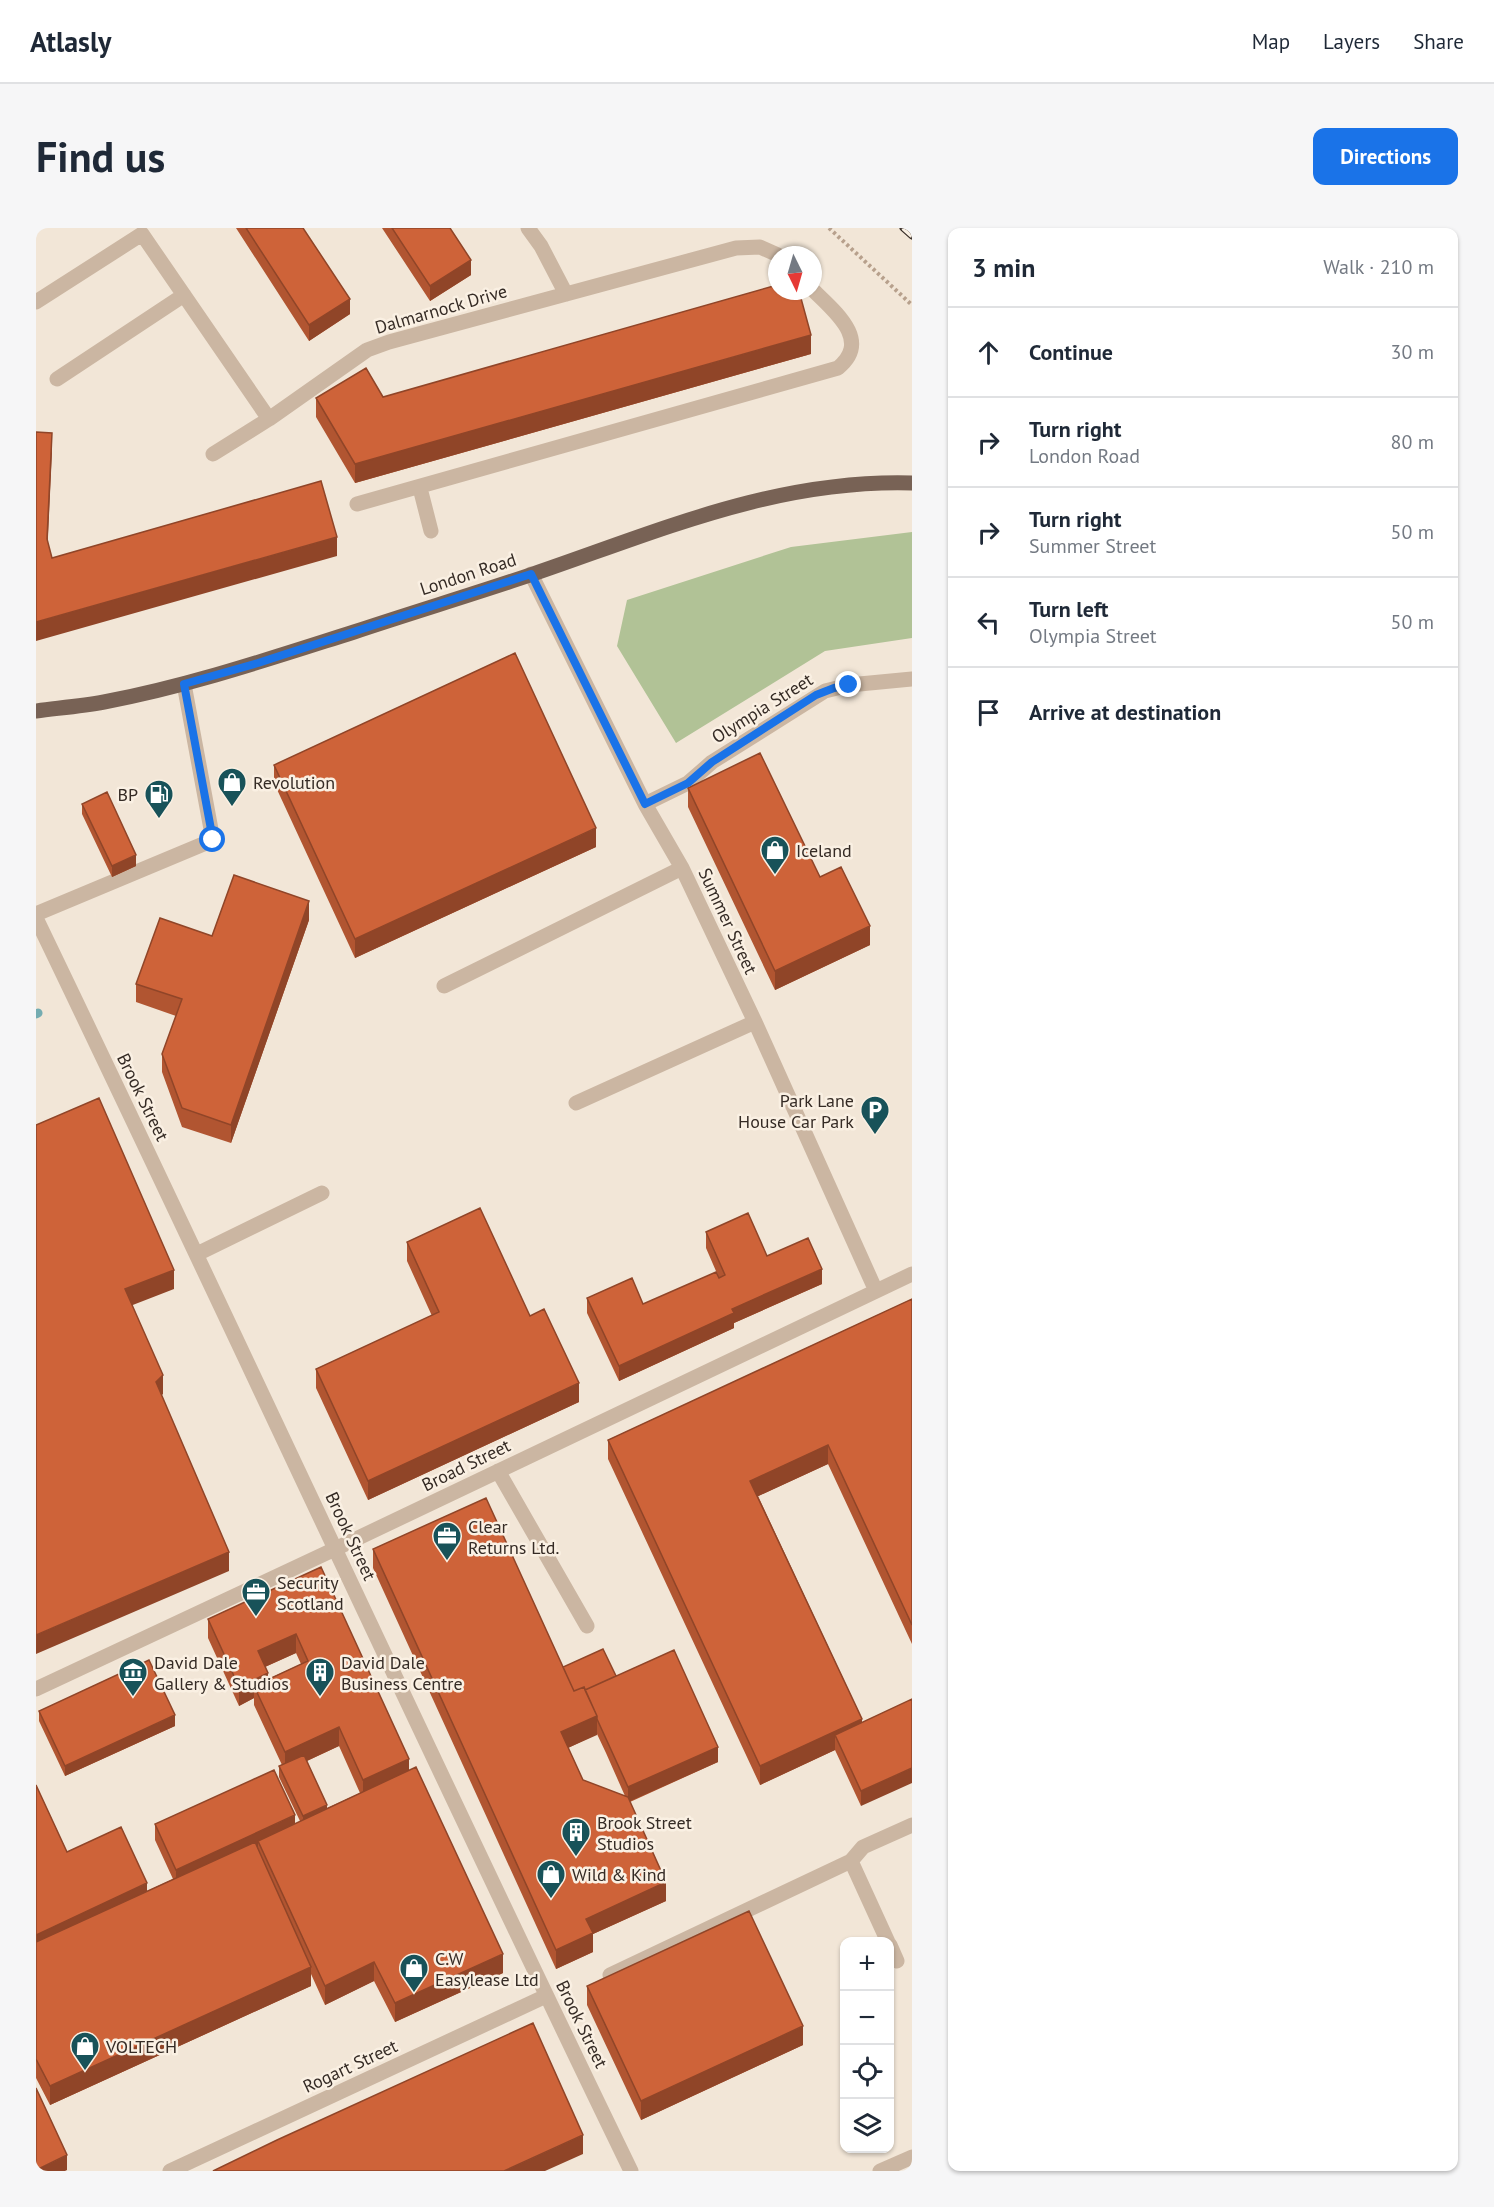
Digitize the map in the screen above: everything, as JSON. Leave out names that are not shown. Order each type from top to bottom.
[{"type":"main road","name":"London Road","points":[[36,711],[103,702],[184,684],[258,663],[531,574],[695,517],[761,499],[823,486],[912,483]]},
{"type":"street","points":[[528,228],[541,246],[566,294]]},
{"type":"street","points":[[36,302],[142,234],[269,419]]},
{"type":"street","name":"Dalmarnock Drive","points":[[213,454],[269,419],[367,350],[389,342],[736,248],[760,247],[768,251]]},
{"type":"street","points":[[57,379],[184,295]]},
{"type":"street","points":[[357,504],[838,368],[847,361],[850,354],[850,332],[841,318],[822,299]]},
{"type":"street","points":[[420,488],[431,531]]},
{"type":"street","name":"Summer Street","points":[[531,574],[645,804],[682,868],[755,1022],[876,1291]]},
{"type":"street","name":"Olympia Street","points":[[645,804],[688,783],[712,762],[825,691],[849,685],[912,679]]},
{"type":"street","points":[[36,916],[213,840],[184,684]]},
{"type":"street","points":[[444,986],[682,868]]},
{"type":"street","name":"Brook Street","points":[[36,916],[43,950],[197,1254],[546,1996],[631,2171]]},
{"type":"street","points":[[576,1102],[755,1022]]},
{"type":"street","points":[[197,1254],[322,1193]]},
{"type":"street","name":"Broad Street","points":[[36,1689],[912,1274]]},
{"type":"street","points":[[498,1471],[587,1626]]},
{"type":"street","points":[[603,1979],[851,1861],[863,1847],[912,1825]]},
{"type":"street","points":[[851,1861],[886,1937]]},
{"type":"street","points":[[894,1954],[897,1961]]},
{"type":"street","name":"Rogart Street","points":[[170,2171],[546,1996]]},
{"type":"street","points":[[880,2171],[912,2157]]},
{"type":"path","points":[[829,228],[912,305]]},
{"type":"green space","points":[[912,532],[912,638],[825,651],[676,743],[617,646],[627,600],[791,547]]},
{"type":"building","points":[[246,228],[303,228],[350,299],[309,325]]},
{"type":"building","points":[[392,228],[450,228],[471,260],[430,286]]},
{"type":"building","points":[[768,288],[768,300],[801,300],[811,335],[355,464],[316,398],[366,368],[383,397]]},
{"type":"building","points":[[36,432],[52,433],[47,539],[52,558],[321,481],[337,537],[36,622]]},
{"type":"building","points":[[515,653],[596,828],[355,939],[274,765]]},
{"type":"building","points":[[760,753],[820,877],[841,867],[870,926],[775,971],[688,788]]},
{"type":"building","points":[[107,792],[136,855],[112,866],[82,804]]},
{"type":"building","points":[[234,875],[309,901],[231,1125],[182,1108],[162,1054],[182,999],[136,984],[160,918],[212,936]]},
{"type":"building","points":[[99,1098],[174,1270],[125,1289],[163,1375],[156,1382],[229,1552],[36,1635],[36,1125]]},
{"type":"building","points":[[480,1208],[530,1316],[544,1309],[579,1383],[368,1481],[316,1369],[439,1312],[407,1242]]},
{"type":"building","points":[[748,1213],[767,1256],[808,1238],[822,1269],[732,1309],[734,1313],[619,1366],[587,1298],[632,1278],[643,1304],[716,1272],[719,1278],[725,1275],[706,1232]]},
{"type":"building","points":[[912,1299],[912,1625],[828,1445],[750,1481],[862,1719],[760,1766],[608,1440]]},
{"type":"building","points":[[486,1498],[574,1691],[584,1687],[597,1716],[561,1732],[583,1780],[628,1797],[666,1882],[586,1919],[593,1933],[556,1950],[373,1549]]},
{"type":"building","name":"David Dale Business Centre","points":[[321,1567],[409,1759],[363,1780],[339,1727],[285,1752],[254,1686],[308,1661],[296,1634],[258,1651],[268,1673],[239,1687],[208,1619]]},
{"type":"building","points":[[603,1649],[616,1676],[585,1690],[584,1687],[574,1691],[563,1667]]},
{"type":"building","points":[[674,1650],[718,1747],[628,1787],[585,1690]]},
{"type":"building","points":[[149,1660],[175,1715],[65,1766],[39,1711]]},
{"type":"building","points":[[912,1699],[912,1768],[861,1791],[835,1735]]},
{"type":"building","points":[[304,1755],[327,1805],[303,1816],[279,1766]]},
{"type":"building","points":[[416,1767],[503,1954],[395,2003],[374,1962],[325,1986],[258,1841]]},
{"type":"building","points":[[274,1770],[295,1815],[176,1870],[155,1824]]},
{"type":"building","points":[[36,1785],[67,1852],[121,1827],[147,1883],[36,1935]]},
{"type":"building","points":[[255,1842],[311,1967],[50,2086],[36,2059],[36,1942]]},
{"type":"building","points":[[749,1911],[803,2026],[641,2101],[587,1986]]},
{"type":"building","points":[[533,2023],[583,2135],[504,2171],[213,2171],[277,2140]]},
{"type":"building","points":[[36,2088],[67,2155],[36,2170]]},
{"type":"railway","points":[[903,228],[912,236]]},
{"type":"place","name":"Revolution","points":[[232,808]]},
{"type":"place","name":"BP","points":[[159,820]]},
{"type":"place","name":"Iceland","points":[[775,876]]},
{"type":"place","name":"Park Lane House Car Park","points":[[875,1136]]},
{"type":"place","name":"Clear Returns Ltd.","points":[[447,1562]]},
{"type":"place","name":"Security Scotland","points":[[256,1618]]},
{"type":"place","name":"David Dale Gallery & Studios","points":[[133,1698]]},
{"type":"place","name":"David Dale Business Centre","points":[[320,1698]]},
{"type":"place","name":"Brook Street Studios","points":[[576,1858]]},
{"type":"place","name":"Wild & Kind","points":[[551,1900]]},
{"type":"place","name":"C.W Easylease Ltd","points":[[414,1994]]},
{"type":"place","name":"VOLTECH","points":[[85,2072]]},
{"type":"route","points":[[213,840],[184,684],[258,663],[531,574],[645,804],[688,783],[712,762],[816,695],[849,685]]}]
